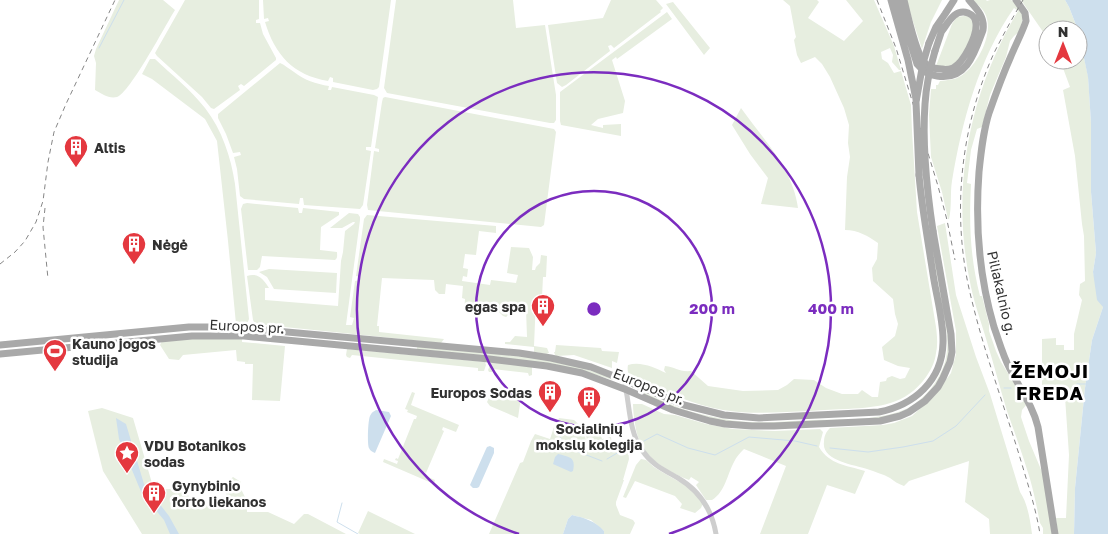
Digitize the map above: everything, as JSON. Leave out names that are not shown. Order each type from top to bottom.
[{"type":"main road","points":[[891,0],[908,60],[916,102]]},
{"type":"main road","points":[[897,0],[917,64],[924,72],[945,77],[955,75],[967,66],[984,30],[981,15],[977,7],[969,0]]},
{"type":"main road","points":[[904,0],[919,50],[925,63],[934,68],[953,68],[966,54],[975,34],[976,23],[972,15],[959,12],[942,31]]},
{"type":"main road","name":"Europos pr.","points":[[0,345],[208,326],[254,328],[519,353],[551,358],[591,367],[695,409],[742,418],[892,410],[912,400],[922,392],[934,375],[941,360],[943,343],[941,324],[923,217],[916,102],[929,43],[936,27],[954,0]]},
{"type":"main road","name":"Piliakalnio g.","points":[[1016,0],[1025,13],[1026,21],[996,94],[985,128],[978,188],[978,242],[987,301],[1005,358],[1034,412],[1038,427],[1055,534]]},
{"type":"main road","points":[[942,31],[945,14]]},
{"type":"main road","name":"Europos pr.","points":[[0,354],[207,335],[254,337],[547,366],[582,373],[673,410],[710,421],[741,425],[774,426],[880,421],[900,416],[925,401],[938,387],[952,352],[950,321],[929,204],[924,123],[927,82],[942,31]]},
{"type":"main road","points":[[254,328],[254,337]]},
{"type":"main road","points":[[167,329],[168,338]]},
{"type":"main road","points":[[118,334],[119,342]]},
{"type":"main road","points":[[344,346],[345,337]]},
{"type":"main road","points":[[400,351],[406,346],[406,342]]},
{"type":"street","points":[[624,380],[633,432],[639,446],[658,467],[690,485],[698,493],[712,516],[716,534]]},
{"type":"shaded area","points":[[119,0],[163,0],[175,10],[130,84],[123,93],[117,97],[111,97],[95,90],[96,63],[94,56]]},
{"type":"shaded area","points":[[185,0],[259,0],[259,19],[256,20],[256,23],[260,23],[263,34],[276,58],[276,60],[244,86],[241,84],[238,86],[240,90],[214,109],[155,53]]},
{"type":"shaded area","points":[[263,0],[391,0],[379,87],[373,90],[333,82],[333,78],[330,77],[328,81],[316,78],[305,74],[287,62],[280,54],[269,34],[265,22],[269,21],[268,18],[264,19]]},
{"type":"shaded area","points":[[396,0],[513,0],[516,28],[545,25],[556,95],[556,120],[554,123],[387,93],[384,88]]},
{"type":"shaded area","points":[[611,0],[656,0],[663,8],[661,12],[614,48],[611,45],[608,46],[610,51],[562,87],[557,83],[548,25],[603,18]]},
{"type":"shaded area","points":[[783,0],[817,0],[819,2],[808,18],[844,41],[863,21],[846,0],[874,0],[894,46],[901,70],[892,62],[893,55],[890,48],[881,52],[882,59],[888,63],[894,73],[901,71],[911,105],[917,212],[936,327],[937,346],[932,366],[926,377],[910,394],[891,403],[848,409],[756,413],[734,412],[712,408],[681,398],[635,379],[630,376],[628,371],[628,365],[638,364],[666,373],[664,370],[665,366],[683,371],[691,371],[708,386],[743,391],[778,390],[794,379],[814,380],[826,388],[842,394],[858,394],[862,390],[872,397],[878,397],[880,382],[886,381],[887,378],[892,376],[900,379],[905,378],[910,368],[898,366],[884,360],[882,347],[895,336],[898,324],[893,299],[873,281],[872,268],[877,259],[878,243],[863,234],[845,230],[847,177],[850,157],[848,143],[849,125],[844,108],[822,64],[815,57],[801,63],[794,40],[796,37],[790,6]]},
{"type":"shaded area","points":[[906,0],[942,0],[931,22],[922,49]]},
{"type":"shaded area","points":[[973,0],[1011,0],[1016,3],[1023,18],[1019,32],[1010,41],[1006,57],[990,95],[982,127],[977,129],[971,150],[967,183],[971,184],[971,240],[980,296],[982,296],[989,331],[996,351],[1027,404],[1022,410],[1021,417],[1045,479],[1053,534],[1043,534],[1030,479],[1007,411],[974,301],[965,251],[962,215],[963,180],[968,144],[976,110],[987,76],[1001,43],[1018,11],[1014,8],[991,48],[967,113],[951,186],[949,219],[931,157],[929,115],[931,89],[936,89],[936,85],[940,81],[955,79],[965,73],[977,59],[985,43],[988,26],[986,16],[982,8]]},
{"type":"shaded area","points":[[1021,0],[1065,0],[1074,20],[1038,20],[1038,25]]},
{"type":"shaded area","points":[[673,2],[710,48],[704,55],[666,4]]},
{"type":"shaded area","points":[[667,12],[672,19],[617,59],[616,57],[612,60],[625,101],[623,113],[598,119],[591,125],[603,128],[603,125],[621,124],[621,136],[561,125],[560,92]]},
{"type":"shaded area","points":[[964,15],[973,22],[971,38],[966,48],[960,58],[953,64],[936,66],[952,24],[957,17]]},
{"type":"shaded area","points":[[150,59],[155,59],[200,101],[211,116],[225,144],[235,184],[249,319],[247,324],[236,324],[217,141],[205,119],[152,79],[142,74]]},
{"type":"shaded area","points":[[280,63],[306,79],[329,86],[328,90],[331,90],[332,87],[378,97],[371,147],[366,147],[366,150],[371,151],[363,205],[360,209],[304,205],[303,198],[300,198],[299,204],[244,199],[240,196],[234,157],[241,155],[240,152],[233,153],[218,114]]},
{"type":"shaded area","points":[[1064,70],[1087,70],[1091,123],[1091,192],[1096,253],[1093,272],[1103,307],[1092,340],[1085,388],[1075,488],[1074,534],[1058,534],[1056,518],[1066,518],[1069,455],[1065,397],[1063,394],[1034,396],[1034,394],[1042,394],[1042,339],[1056,338],[1056,345],[1064,345],[1064,350],[1074,350],[1074,334],[1082,300],[1079,295],[1080,284],[1085,281],[1084,236],[1075,156],[1063,90],[1070,87]]},
{"type":"shaded area","points":[[385,97],[554,129],[556,132],[544,225],[541,227],[368,210],[367,205],[374,151],[379,152],[379,149],[375,148],[382,102]]},
{"type":"shaded area","points":[[741,108],[784,167],[795,194],[798,208],[761,204],[768,178],[732,125]]},
{"type":"shaded area","points":[[243,204],[298,208],[299,213],[302,213],[303,208],[339,212],[339,215],[321,227],[320,250],[337,252],[337,258],[335,260],[262,256],[260,267],[257,270],[248,270],[241,209]]},
{"type":"shaded area","points":[[349,213],[358,214],[360,220],[346,325],[352,325],[354,318],[350,317],[355,281],[360,280],[360,277],[356,276],[364,219],[367,215],[496,226],[496,233],[479,231],[476,255],[465,254],[463,268],[468,269],[467,277],[463,276],[462,281],[490,285],[491,280],[516,283],[518,275],[507,273],[511,247],[529,248],[533,257],[532,270],[535,270],[540,263],[541,255],[547,256],[546,277],[543,277],[542,297],[536,298],[534,346],[547,348],[549,353],[534,352],[534,347],[505,344],[505,342],[510,342],[515,336],[527,337],[526,309],[517,309],[506,317],[499,312],[491,311],[489,306],[474,305],[473,313],[464,312],[463,286],[446,284],[445,294],[439,294],[435,290],[434,280],[382,278],[377,326],[379,326],[379,332],[444,339],[441,343],[255,324],[247,276],[251,275],[260,278],[269,288],[265,288],[265,300],[338,306],[345,231],[355,222],[342,228],[330,228]]},
{"type":"shaded area","points":[[945,223],[956,295],[990,394],[1020,492],[1027,507],[1032,534],[990,534],[989,519],[965,502],[969,461],[909,481],[904,486],[882,474],[833,458],[824,448],[825,436],[830,428],[883,425],[912,416],[935,395],[951,373],[956,354],[956,331],[937,226]]},
{"type":"shaded area","points":[[931,237],[948,328],[948,355],[943,372],[933,388],[920,401],[909,408],[881,418],[755,424],[721,421],[670,406],[641,394],[641,391],[696,413],[746,422],[874,417],[908,408],[921,399],[931,388],[942,369],[946,355],[946,326]]},
{"type":"shaded area","points":[[269,269],[337,273],[336,293],[274,289],[267,277],[259,272]]},
{"type":"shaded area","points":[[185,338],[242,338],[242,342],[285,346],[280,401],[252,400],[253,364],[237,361],[236,350],[183,355],[179,360],[169,359],[160,345],[162,341]]},
{"type":"shaded area","points":[[556,345],[601,348],[602,351],[619,352],[617,363],[612,361],[612,368],[574,355],[556,356],[554,352]]},
{"type":"shaded area","points":[[417,346],[535,357],[582,368],[613,378],[613,380],[583,371],[417,350]]},
{"type":"shaded area","points":[[347,349],[485,362],[486,365],[484,371],[478,371],[478,368],[352,355],[350,358],[346,355]]},
{"type":"shaded area","points":[[491,363],[532,367],[532,375],[493,369],[492,372],[489,372]]},
{"type":"shaded area","points":[[494,387],[522,390],[518,418],[490,406],[487,402]]},
{"type":"shaded area","points":[[412,392],[415,393],[411,405],[459,425],[456,432],[443,427],[442,430],[444,431],[426,473],[424,472],[423,475],[435,480],[434,484],[383,462],[384,459],[397,464],[398,461],[395,460],[396,458],[398,459],[414,419],[416,419],[417,416],[407,412],[408,410],[405,409]]},
{"type":"shaded area","points":[[633,404],[642,404],[664,414],[733,429],[775,431],[820,429],[823,432],[819,447],[828,458],[839,464],[865,471],[855,494],[827,485],[808,534],[760,534],[786,466],[744,449],[735,460],[720,493],[712,500],[706,500],[696,485],[699,482],[691,477],[689,480],[661,466],[647,452],[637,435]]},
{"type":"shaded area","name":"VDU Botanikos sodas","points":[[102,408],[133,418],[154,490],[184,488],[195,507],[226,496],[227,482],[233,477],[241,482],[241,489],[247,501],[247,512],[268,512],[294,524],[304,514],[308,514],[346,534],[142,534],[103,471],[88,411]]},
{"type":"shaded area","points":[[559,418],[574,420],[584,429],[587,449],[594,447],[588,448],[586,434],[600,433],[602,439],[611,437],[612,444],[627,441],[629,459],[616,505],[620,515],[633,520],[635,523],[630,534],[604,534],[604,531],[591,520],[572,515],[568,519],[563,534],[489,534],[520,463],[523,462],[535,434],[550,439]]},
{"type":"shaded area","points":[[641,459],[646,460],[654,467],[690,488],[703,503],[701,508],[695,513],[680,508],[682,504],[675,496],[635,481],[626,498],[623,497],[636,465]]},
{"type":"shaded area","points":[[368,511],[415,534],[360,534],[358,533]]},
{"type":"water","points":[[1065,0],[1108,0],[1108,534],[1074,534],[1075,488],[1085,388],[1092,340],[1103,307],[1097,300],[1093,272],[1096,253],[1091,192],[1091,123],[1087,70],[1088,20],[1074,20]]},
{"type":"water","points":[[376,410],[389,412],[391,416],[375,453],[369,448],[368,432],[370,416]]},
{"type":"water","points":[[116,418],[126,424],[144,484],[169,516],[179,534],[170,534],[164,520],[142,494],[119,439]]},
{"type":"water","points":[[487,447],[494,448],[494,453],[479,487],[473,488],[470,485]]},
{"type":"water","points":[[558,454],[573,460],[573,471],[571,472],[553,464]]},
{"type":"water","points":[[572,515],[593,522],[604,531],[604,534],[563,534],[568,519]]},
{"type":"waterway","points":[[99,48],[124,0]]},
{"type":"waterway","points":[[1077,384],[1086,384]]},
{"type":"waterway","points":[[1004,388],[1011,388]]},
{"type":"waterway","points":[[830,448],[868,452],[933,441],[956,426],[985,395]]},
{"type":"waterway","points":[[558,433],[564,445],[602,461]]},
{"type":"waterway","points":[[644,441],[657,434],[688,448],[715,455],[749,437],[795,441],[817,446]]},
{"type":"waterway","points":[[607,459],[626,448]]},
{"type":"waterway","points":[[342,503],[337,522],[358,534]]},
{"type":"railway","points":[[0,264],[25,241],[36,222],[43,201],[54,132],[115,0]]},
{"type":"railway","points":[[877,0],[896,48],[938,186],[955,260]]},
{"type":"railway","points":[[1023,0],[994,53],[982,82],[973,113],[966,144],[962,176],[962,239],[965,270],[977,321],[1029,488],[1040,534]]},
{"type":"railway","points":[[45,208],[43,227],[48,279]]},
{"type":"place","name":"Altis","points":[[76,168]]},
{"type":"place","name":"Nėgė","points":[[134,265]]},
{"type":"place","name":"egas spa","points":[[543,327]]},
{"type":"place","name":"Kauno jogos studija","points":[[55,372]]},
{"type":"place","name":"Europos Sodas","points":[[550,413]]},
{"type":"place","name":"Socialinių mokslų kolegija","points":[[589,419]]},
{"type":"place","name":"VDU Botanikos sodas","points":[[127,474]]},
{"type":"place","name":"Gynybinio forto liekanos","points":[[154,514]]},
{"type":"district","name":"ŽEMOJI FREDA","points":[[1050,381]]}]
